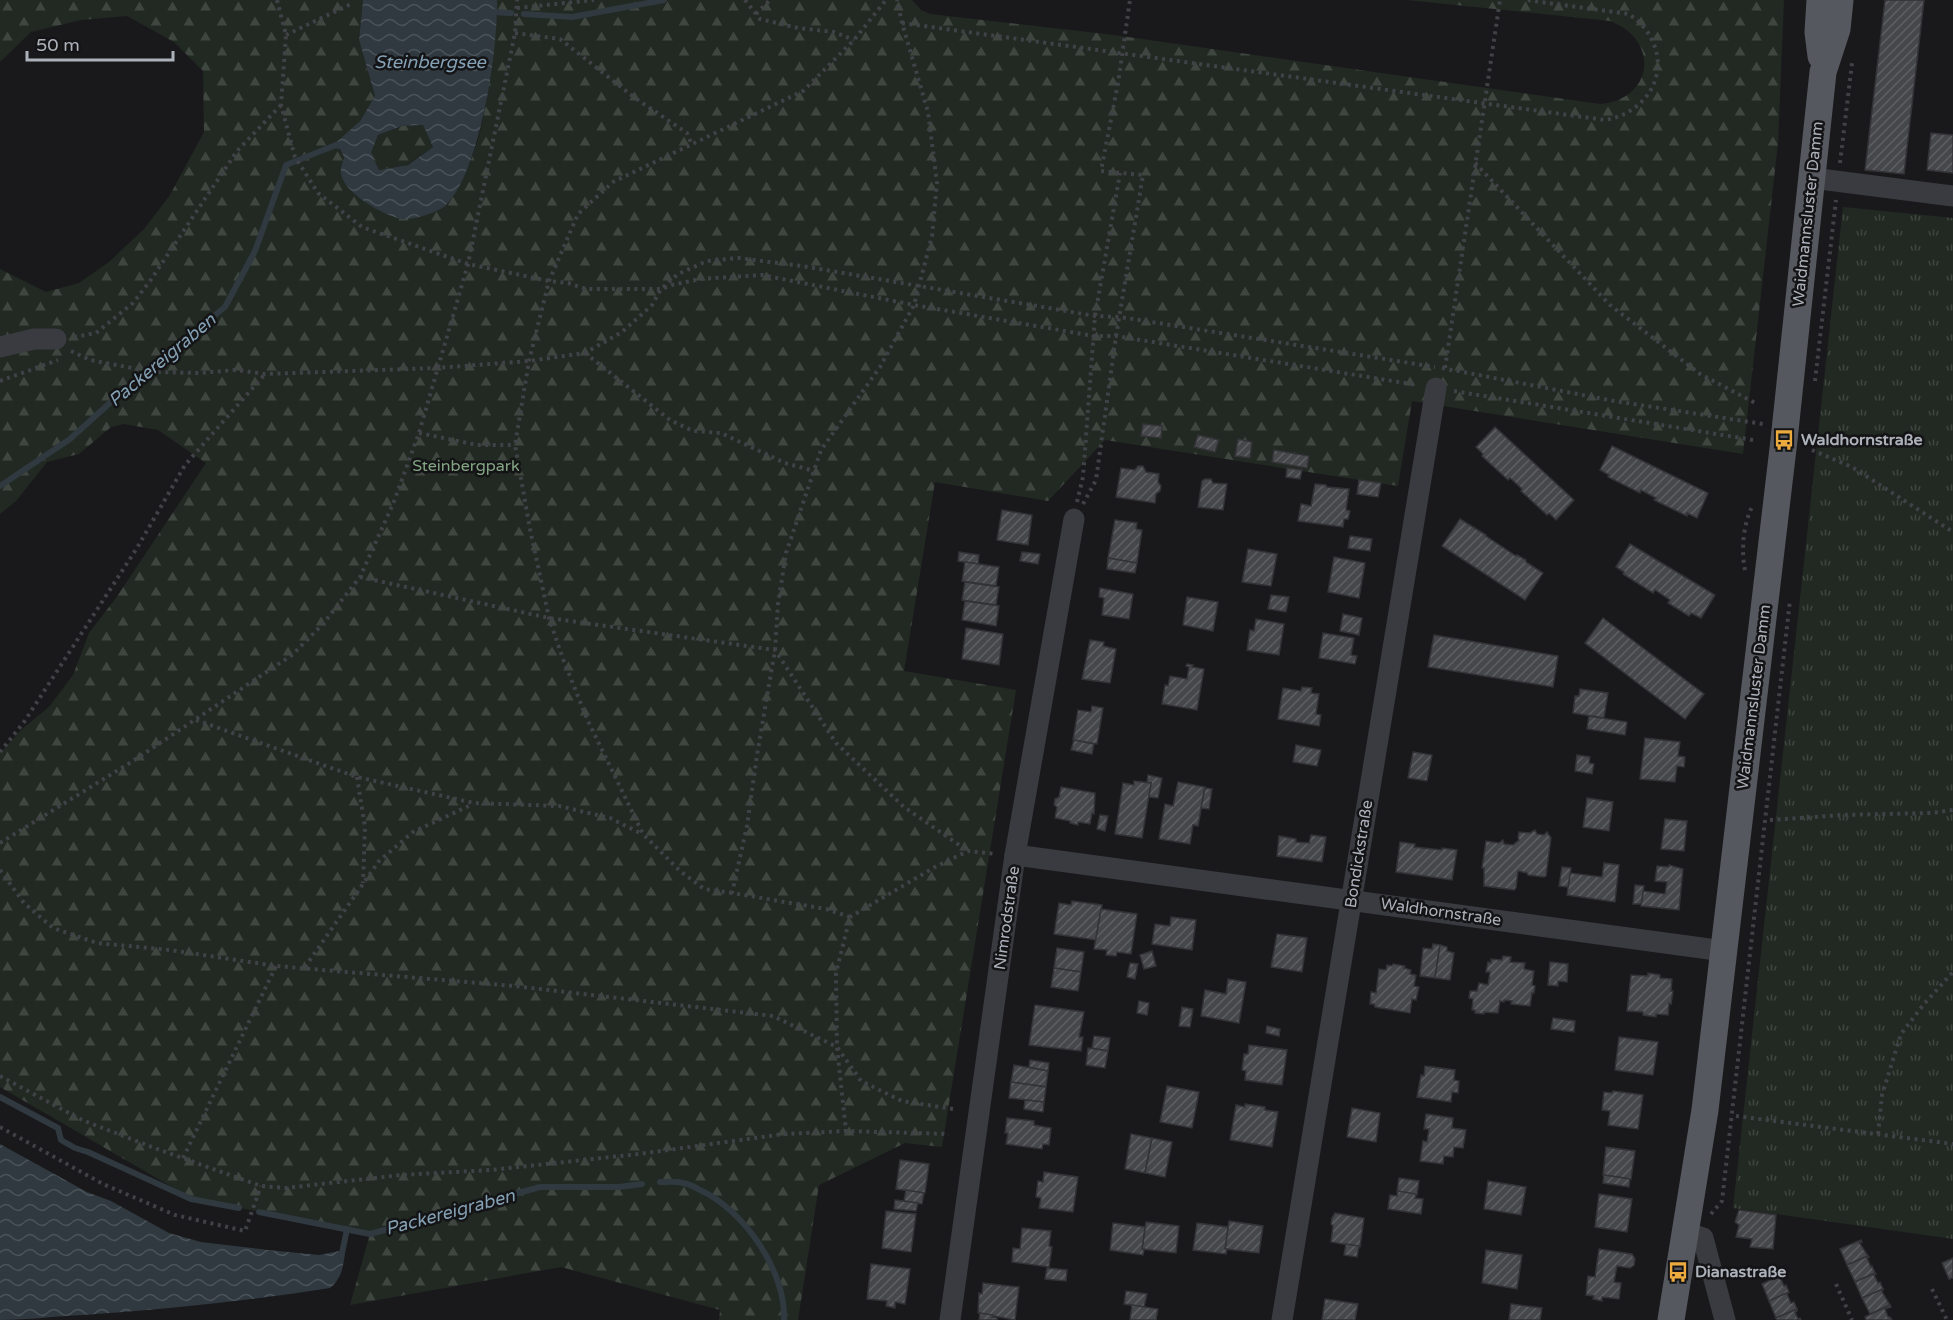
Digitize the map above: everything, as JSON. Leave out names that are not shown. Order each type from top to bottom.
[{"type":"main road","name":"Waidmannsluster Damm","points":[[1820,0],[1818,32],[1823,72]]},
{"type":"main road","name":"Waidmannsluster Damm","points":[[1671,1320],[1705,1110],[1784,440],[1823,72],[1837,29],[1840,0]]},
{"type":"street","points":[[1812,178],[1953,196]]},
{"type":"street","points":[[0,347],[34,339],[61,352]]},
{"type":"street","name":"Bondickstraße","points":[[1282,1320],[1436,388]]},
{"type":"street","name":"Nimrodstraße","points":[[950,1320],[1015,855],[1074,519]]},
{"type":"street","name":"Waldhornstraße","points":[[1015,855],[1724,951]]},
{"type":"street","points":[[1685,1232],[1703,1238],[1725,1320]]},
{"type":"path","points":[[277,0],[286,35],[281,105],[295,157],[318,193],[362,227],[468,264],[568,283],[586,289],[661,289],[700,279],[762,275],[914,305],[1094,336],[1116,336]]},
{"type":"path","points":[[0,843],[196,720],[292,655],[323,624],[360,577],[393,504],[419,434],[468,264],[515,33],[517,0]]},
{"type":"path","points":[[517,8],[594,0]]},
{"type":"path","points":[[744,0],[760,19],[798,28],[834,32],[854,40]]},
{"type":"path","points":[[756,14],[770,0]]},
{"type":"path","points":[[850,917],[826,909],[704,889],[680,871],[643,834],[587,719],[562,659],[549,618],[530,529],[516,446],[529,361],[549,281],[578,214],[613,182],[803,91],[854,40],[886,0]]},
{"type":"path","points":[[732,893],[747,826],[775,650],[778,604],[786,553],[821,450],[880,367],[914,305],[932,236],[937,183],[928,112],[897,0]]},
{"type":"path","points":[[1074,519],[1096,480],[1116,336],[1143,175],[1101,171],[1130,0]]},
{"type":"path","points":[[1436,388],[1444,368],[1500,0]]},
{"type":"path","points":[[902,23],[1605,120],[1627,114],[1639,106],[1648,95],[1655,80],[1658,64],[1651,37],[1642,24],[1629,14],[1526,0]]},
{"type":"path","points":[[286,35],[351,4]]},
{"type":"path","points":[[515,33],[560,39],[635,98],[687,133],[691,143]]},
{"type":"path","points":[[0,381],[96,333],[133,303],[237,151],[281,105]]},
{"type":"path","points":[[1474,163],[1610,305],[1700,374],[1757,404]]},
{"type":"path","points":[[1074,519],[1083,477],[1095,316],[1120,173]]},
{"type":"path","points":[[61,352],[134,370],[199,373],[236,370],[265,374],[437,368],[529,361],[585,353],[622,332],[652,305],[661,289],[678,274],[707,261],[738,258],[802,266],[1095,316],[1120,317],[1444,368],[1614,401],[1755,422]]},
{"type":"path","points":[[61,352],[75,354]]},
{"type":"path","points":[[585,353],[670,420],[693,431],[721,433],[785,463],[814,471]]},
{"type":"path","points":[[0,752],[24,722],[137,548],[185,465],[265,374]]},
{"type":"path","points":[[419,434],[477,445],[516,446]]},
{"type":"path","points":[[1812,450],[1852,467],[1953,532]]},
{"type":"path","points":[[360,577],[549,618],[775,650],[836,743],[904,807],[968,850],[1015,855]]},
{"type":"path","points":[[196,720],[357,777],[474,803],[559,806],[610,818],[643,834]]},
{"type":"path","points":[[357,777],[365,827],[363,884]]},
{"type":"path","points":[[305,967],[379,861],[413,832],[474,803]]},
{"type":"path","points":[[1770,820],[1842,814],[1932,813],[1953,810]]},
{"type":"path","points":[[846,1131],[837,1047],[836,972],[850,917],[968,850]]},
{"type":"path","points":[[0,870],[24,903],[53,928],[97,943],[170,950],[276,966],[514,986],[773,1016],[837,1047],[861,1081],[902,1101],[953,1109]]},
{"type":"path","points":[[183,1158],[276,966]]},
{"type":"path","points":[[1878,1134],[1882,1095],[1901,1034],[1953,972]]},
{"type":"path","points":[[0,1076],[82,1120],[261,1186],[286,1188],[401,1175],[491,1170],[639,1154],[784,1134],[846,1131],[949,1134]]},
{"type":"path","points":[[1736,1116],[1953,1144]]},
{"type":"path","points":[[0,1127],[103,1184],[175,1215],[245,1231],[261,1186]]},
{"type":"path","points":[[1836,1284],[1852,1320]]},
{"type":"path","points":[[1932,1289],[1947,1320]]},
{"type":"green space","name":"Steinbergpark","points":[[0,0],[363,0],[359,40],[375,96],[360,121],[331,148],[340,149],[344,157],[341,168],[445,205],[466,172],[484,115],[497,0],[912,0],[921,10],[930,14],[1114,35],[1600,104],[1618,100],[1631,92],[1640,81],[1644,68],[1643,55],[1637,41],[1626,30],[1610,21],[1407,0],[1784,0],[1778,143],[1743,454],[1412,401],[1398,486],[1105,440],[1048,501],[935,482],[904,671],[1016,690],[942,1147],[905,1143],[819,1185],[798,1320],[719,1320],[720,1310],[561,1267],[350,1305],[370,1234],[191,1198],[0,1087],[0,753],[22,729],[49,707],[73,675],[89,633],[116,598],[206,463],[158,430],[124,424],[111,427],[79,454],[47,462],[16,501],[0,514],[0,269],[46,292],[79,283],[109,262],[144,229],[170,195],[204,132],[203,71],[174,42],[127,16],[81,20],[31,32],[0,62]]},
{"type":"green space","points":[[423,125],[433,147],[407,165],[379,170],[371,153],[378,135],[402,126]]},
{"type":"green space","points":[[1843,207],[1953,218],[1953,1239],[1733,1208]]},
{"type":"water","name":"Steinbergsee","points":[[363,0],[497,0],[497,22],[490,78],[478,139],[458,189],[445,206],[424,216],[402,219],[394,217],[357,196],[349,189],[341,174],[344,157],[340,149],[330,148],[360,121],[375,96],[359,40]],"holes":[[[423,125],[433,147],[408,165],[379,170],[371,153],[378,135],[402,126]]]},
{"type":"water","points":[[0,1144],[87,1192],[111,1201],[169,1233],[201,1242],[268,1250],[319,1255],[339,1251],[345,1253],[341,1272],[330,1288],[299,1293],[145,1310],[0,1320]]},
{"type":"building","points":[[1885,0],[1924,0],[1904,174],[1865,170]]},
{"type":"building","points":[[1931,133],[1953,135],[1953,173],[1927,170]]},
{"type":"building","points":[[1143,424],[1162,426],[1161,438],[1141,436]]},
{"type":"building","points":[[1495,427],[1574,500],[1556,520],[1549,513],[1547,515],[1510,478],[1508,480],[1482,456],[1483,454],[1476,447]]},
{"type":"building","points":[[1198,435],[1219,440],[1215,452],[1194,447]]},
{"type":"building","points":[[1238,439],[1252,442],[1250,458],[1235,456]]},
{"type":"building","points":[[1612,446],[1708,493],[1697,518],[1687,513],[1687,516],[1654,500],[1656,498],[1641,490],[1640,493],[1608,477],[1609,475],[1600,470]]},
{"type":"building","points":[[1274,450],[1309,456],[1307,468],[1272,462]]},
{"type":"building","points":[[1138,466],[1143,466],[1146,472],[1159,474],[1158,482],[1161,486],[1160,491],[1156,494],[1155,503],[1116,497],[1121,468],[1135,470]]},
{"type":"building","points":[[1287,468],[1302,470],[1300,479],[1286,477]]},
{"type":"building","points":[[1211,479],[1213,483],[1227,484],[1223,510],[1198,507],[1202,481]]},
{"type":"building","points":[[1359,480],[1381,483],[1378,497],[1357,494]]},
{"type":"building","points":[[1315,484],[1349,489],[1346,510],[1350,511],[1348,519],[1344,519],[1343,527],[1298,521],[1301,504],[1311,506]]},
{"type":"building","points":[[1002,510],[1032,515],[1028,545],[997,540]]},
{"type":"building","points":[[1460,519],[1543,573],[1525,600],[1442,546]]},
{"type":"building","points":[[1115,520],[1137,523],[1136,529],[1142,530],[1137,563],[1108,558]]},
{"type":"building","points":[[1350,536],[1372,539],[1370,551],[1348,548]]},
{"type":"building","points":[[1630,544],[1715,595],[1701,618],[1691,613],[1689,616],[1668,603],[1670,600],[1655,590],[1653,593],[1616,567]]},
{"type":"building","points":[[1248,549],[1277,554],[1271,586],[1242,582]]},
{"type":"building","points":[[959,552],[979,555],[978,564],[958,561]]},
{"type":"building","points":[[1022,552],[1040,554],[1038,564],[1020,561]]},
{"type":"building","points":[[1334,557],[1365,563],[1359,598],[1328,592]]},
{"type":"building","points":[[1108,558],[1137,563],[1135,573],[1107,569]]},
{"type":"building","points":[[965,562],[999,567],[996,586],[962,581]]},
{"type":"building","points":[[965,582],[999,587],[996,605],[962,600]]},
{"type":"building","points":[[1100,588],[1133,594],[1129,619],[1102,615],[1104,598],[1099,597]]},
{"type":"building","points":[[1271,595],[1289,597],[1286,612],[1268,609]]},
{"type":"building","points":[[1187,597],[1218,602],[1213,631],[1183,625]]},
{"type":"building","points":[[965,601],[999,606],[996,626],[962,620]]},
{"type":"building","points":[[1343,614],[1362,618],[1359,635],[1340,631]]},
{"type":"building","points":[[1603,618],[1704,694],[1685,719],[1585,643]]},
{"type":"building","points":[[1256,619],[1284,624],[1279,655],[1247,650],[1250,630],[1254,631]]},
{"type":"building","points":[[966,628],[1003,634],[999,665],[962,659]]},
{"type":"building","points":[[1323,633],[1354,638],[1351,655],[1357,656],[1355,664],[1319,658]]},
{"type":"building","points":[[1434,635],[1558,656],[1553,687],[1428,667]]},
{"type":"building","points":[[1090,640],[1104,642],[1103,646],[1116,649],[1110,683],[1082,679]]},
{"type":"building","points":[[1187,664],[1204,669],[1197,710],[1162,704],[1165,685],[1168,686],[1170,676],[1187,679],[1189,667],[1186,666]]},
{"type":"building","points":[[1302,687],[1312,688],[1311,693],[1319,694],[1316,714],[1321,715],[1319,726],[1278,719],[1283,688],[1301,691]]},
{"type":"building","points":[[1580,689],[1608,693],[1604,718],[1573,713],[1575,696],[1579,696]]},
{"type":"building","points":[[1092,706],[1103,708],[1097,744],[1073,740],[1078,710],[1091,712]]},
{"type":"building","points":[[1589,716],[1627,722],[1625,735],[1587,729]]},
{"type":"building","points":[[1645,738],[1680,742],[1678,756],[1685,757],[1684,767],[1677,766],[1675,782],[1640,779]]},
{"type":"building","points":[[1074,740],[1094,744],[1092,754],[1071,750]]},
{"type":"building","points":[[1296,745],[1321,750],[1317,766],[1293,762]]},
{"type":"building","points":[[1413,752],[1432,755],[1427,781],[1408,778]]},
{"type":"building","points":[[1577,755],[1590,757],[1589,763],[1594,764],[1592,774],[1575,771]]},
{"type":"building","points":[[1148,775],[1162,778],[1158,798],[1149,797],[1151,783],[1147,783]]},
{"type":"building","points":[[1134,781],[1151,783],[1142,838],[1115,834],[1123,783],[1134,785]]},
{"type":"building","points":[[1178,782],[1205,787],[1198,826],[1193,825],[1190,844],[1159,839],[1165,804],[1173,806]]},
{"type":"building","points":[[1061,787],[1095,793],[1094,814],[1092,813],[1090,824],[1078,822],[1078,825],[1055,818],[1057,807],[1054,805],[1055,799],[1059,797]]},
{"type":"building","points":[[1205,788],[1212,789],[1209,809],[1201,808]]},
{"type":"building","points":[[1587,798],[1613,802],[1609,831],[1583,827]]},
{"type":"building","points":[[1100,815],[1108,816],[1105,831],[1097,829]]},
{"type":"building","points":[[1665,819],[1687,821],[1684,851],[1661,849]]},
{"type":"building","points":[[1535,830],[1537,834],[1544,835],[1547,832],[1551,838],[1546,876],[1528,875],[1518,871],[1514,890],[1484,886],[1484,868],[1482,868],[1486,841],[1499,843],[1503,840],[1504,844],[1513,845],[1519,840],[1519,832],[1530,833]]},
{"type":"building","points":[[1311,835],[1326,837],[1322,862],[1277,856],[1279,836],[1296,839],[1296,842],[1309,843]]},
{"type":"building","points":[[1400,842],[1415,844],[1414,847],[1457,850],[1452,880],[1396,872]]},
{"type":"building","points":[[1604,863],[1619,865],[1615,902],[1567,895],[1570,873],[1602,877]]},
{"type":"building","points":[[1669,865],[1683,869],[1679,910],[1641,906],[1643,891],[1665,894],[1667,882],[1655,881],[1657,866],[1669,867]]},
{"type":"building","points":[[1562,867],[1571,868],[1568,887],[1559,886]]},
{"type":"building","points":[[1635,885],[1644,886],[1641,904],[1633,904]]},
{"type":"building","points":[[1072,901],[1102,905],[1096,940],[1054,934],[1059,903],[1071,905]]},
{"type":"building","points":[[1101,909],[1137,914],[1131,954],[1117,952],[1116,956],[1106,955],[1107,950],[1094,949]]},
{"type":"building","points":[[1171,917],[1196,920],[1192,950],[1152,944],[1155,924],[1170,926]]},
{"type":"building","points":[[1277,934],[1307,938],[1302,972],[1271,967]]},
{"type":"building","points":[[1433,944],[1440,945],[1435,978],[1420,976],[1423,948],[1432,949]]},
{"type":"building","points":[[1440,945],[1454,953],[1450,980],[1435,978]]},
{"type":"building","points":[[1057,948],[1084,952],[1081,972],[1054,968]]},
{"type":"building","points":[[1152,951],[1156,966],[1144,969],[1140,955]]},
{"type":"building","points":[[1503,956],[1511,957],[1510,962],[1525,963],[1524,969],[1534,971],[1532,985],[1535,986],[1530,1006],[1511,1004],[1512,1001],[1504,1000],[1504,1002],[1500,1001],[1498,1013],[1475,1013],[1475,1010],[1472,1010],[1473,999],[1469,998],[1470,991],[1477,991],[1479,983],[1488,985],[1490,972],[1486,972],[1488,962],[1491,963],[1491,959],[1502,960]]},
{"type":"building","points":[[1550,962],[1568,964],[1567,982],[1558,981],[1558,986],[1548,985]]},
{"type":"building","points":[[1130,963],[1138,964],[1135,979],[1127,977]]},
{"type":"building","points":[[1393,964],[1405,966],[1404,968],[1411,970],[1410,974],[1416,975],[1414,986],[1419,987],[1416,1000],[1412,999],[1410,1013],[1375,1007],[1374,1004],[1370,1004],[1371,992],[1376,993],[1379,969],[1386,970],[1387,965],[1392,966]]},
{"type":"building","points":[[1054,968],[1081,972],[1078,991],[1051,987]]},
{"type":"building","points":[[1648,973],[1660,975],[1660,978],[1672,979],[1671,991],[1673,991],[1668,1015],[1656,1014],[1656,1017],[1643,1015],[1643,1012],[1627,1011],[1631,975],[1648,976]]},
{"type":"building","points":[[1228,979],[1246,982],[1239,1023],[1201,1016],[1205,990],[1226,994]]},
{"type":"building","points":[[1139,1001],[1149,1003],[1147,1015],[1137,1013]]},
{"type":"building","points":[[1035,1005],[1084,1012],[1079,1037],[1083,1037],[1081,1051],[1029,1045]]},
{"type":"building","points":[[1182,1007],[1193,1009],[1190,1027],[1179,1026]]},
{"type":"building","points":[[1553,1018],[1575,1021],[1574,1032],[1551,1029]]},
{"type":"building","points":[[1267,1026],[1280,1029],[1279,1036],[1266,1033]]},
{"type":"building","points":[[1094,1036],[1110,1038],[1108,1051],[1092,1048]]},
{"type":"building","points":[[1619,1037],[1658,1042],[1653,1075],[1615,1070]]},
{"type":"building","points":[[1249,1045],[1287,1050],[1282,1085],[1245,1080],[1246,1071],[1242,1070],[1244,1054],[1248,1054]]},
{"type":"building","points":[[1088,1048],[1108,1051],[1105,1068],[1086,1065]]},
{"type":"building","points":[[1030,1060],[1049,1063],[1048,1071],[1029,1067]]},
{"type":"building","points":[[1014,1065],[1048,1071],[1046,1087],[1011,1082]]},
{"type":"building","points":[[1425,1066],[1455,1070],[1454,1080],[1459,1081],[1458,1093],[1452,1092],[1451,1102],[1417,1097]]},
{"type":"building","points":[[1011,1082],[1046,1087],[1044,1102],[1009,1098]]},
{"type":"building","points":[[1167,1086],[1199,1092],[1192,1128],[1160,1122]]},
{"type":"building","points":[[1613,1091],[1643,1095],[1638,1129],[1608,1125],[1610,1111],[1602,1110],[1604,1092],[1612,1093]]},
{"type":"building","points":[[1025,1100],[1044,1102],[1043,1112],[1024,1109]]},
{"type":"building","points":[[1245,1104],[1278,1112],[1272,1147],[1230,1140],[1236,1105],[1245,1107]]},
{"type":"building","points":[[1352,1108],[1380,1113],[1376,1142],[1347,1137]]},
{"type":"building","points":[[1426,1114],[1453,1118],[1452,1128],[1466,1130],[1463,1148],[1454,1147],[1453,1157],[1444,1156],[1443,1164],[1420,1161],[1423,1141],[1427,1142],[1429,1129],[1424,1129]]},
{"type":"building","points":[[1007,1118],[1034,1121],[1034,1125],[1051,1128],[1049,1145],[1043,1144],[1042,1149],[1006,1144]]},
{"type":"building","points":[[1131,1134],[1152,1138],[1145,1173],[1125,1169]]},
{"type":"building","points":[[1152,1138],[1172,1142],[1165,1177],[1145,1173]]},
{"type":"building","points":[[1606,1147],[1635,1151],[1631,1179],[1603,1175]]},
{"type":"building","points":[[900,1160],[929,1164],[925,1193],[896,1189]]},
{"type":"building","points":[[1044,1172],[1078,1177],[1073,1212],[1039,1208],[1041,1198],[1036,1197],[1038,1181],[1043,1182]]},
{"type":"building","points":[[1604,1175],[1630,1179],[1629,1187],[1603,1183]]},
{"type":"building","points":[[1399,1178],[1419,1181],[1417,1195],[1397,1192]]},
{"type":"building","points":[[1488,1181],[1526,1187],[1521,1215],[1484,1209]]},
{"type":"building","points":[[906,1190],[924,1193],[922,1204],[904,1201]]},
{"type":"building","points":[[1398,1191],[1416,1194],[1415,1198],[1423,1199],[1421,1214],[1388,1209],[1390,1195],[1397,1196]]},
{"type":"building","points":[[1599,1194],[1632,1199],[1627,1232],[1595,1227]]},
{"type":"building","points":[[895,1200],[918,1203],[916,1211],[894,1209]]},
{"type":"building","points":[[1739,1210],[1776,1215],[1773,1249],[1750,1247],[1752,1239],[1736,1237],[1739,1225],[1735,1222]]},
{"type":"building","points":[[886,1211],[916,1214],[911,1252],[882,1248]]},
{"type":"building","points":[[1335,1213],[1364,1218],[1360,1247],[1331,1242],[1333,1226],[1331,1224]]},
{"type":"building","points":[[1229,1221],[1263,1226],[1259,1253],[1225,1249]]},
{"type":"building","points":[[1146,1222],[1179,1226],[1176,1253],[1142,1249]]},
{"type":"building","points":[[1113,1223],[1145,1227],[1143,1255],[1110,1250]]},
{"type":"building","points":[[1197,1223],[1228,1227],[1226,1254],[1193,1250]]},
{"type":"building","points":[[1022,1228],[1051,1231],[1049,1246],[1052,1247],[1049,1267],[1012,1262],[1013,1248],[1020,1249]]},
{"type":"building","points":[[1861,1240],[1862,1242],[1859,1242],[1868,1256],[1847,1265],[1840,1249]]},
{"type":"building","points":[[1346,1244],[1359,1246],[1357,1257],[1344,1255]]},
{"type":"building","points":[[1599,1249],[1632,1254],[1635,1259],[1634,1265],[1630,1268],[1617,1266],[1614,1282],[1621,1283],[1619,1299],[1602,1297],[1602,1301],[1593,1299],[1594,1296],[1586,1295],[1588,1276],[1595,1277]]},
{"type":"building","points":[[1486,1250],[1522,1255],[1517,1289],[1482,1283]]},
{"type":"building","points":[[1868,1256],[1875,1273],[1855,1282],[1847,1265]]},
{"type":"building","points":[[1953,1258],[1953,1278],[1949,1279],[1942,1263]]},
{"type":"building","points":[[871,1264],[910,1269],[905,1304],[895,1302],[895,1308],[886,1306],[887,1301],[867,1299]]},
{"type":"building","points":[[1047,1268],[1067,1270],[1066,1281],[1045,1279]]},
{"type":"building","points":[[1875,1273],[1883,1289],[1862,1298],[1855,1282]]},
{"type":"building","points":[[1782,1275],[1780,1277],[1789,1292],[1769,1301],[1762,1284]]},
{"type":"building","points":[[983,1283],[1019,1287],[1015,1320],[978,1313],[979,1293],[982,1294]]},
{"type":"building","points":[[1883,1289],[1882,1292],[1890,1305],[1870,1314],[1862,1298]]},
{"type":"building","points":[[1126,1291],[1147,1294],[1144,1307],[1124,1304]]},
{"type":"building","points":[[1789,1292],[1787,1294],[1791,1303],[1794,1302],[1797,1309],[1776,1318],[1769,1301]]},
{"type":"building","points":[[1325,1299],[1358,1304],[1355,1320],[1322,1320]]},
{"type":"building","points":[[1511,1304],[1542,1308],[1540,1320],[1509,1320]]},
{"type":"building","points":[[1132,1305],[1158,1309],[1156,1320],[1130,1320]]},
{"type":"building","points":[[1890,1305],[1891,1307],[1885,1309],[1892,1320],[1866,1320],[1865,1317]]},
{"type":"building","points":[[1797,1309],[1795,1312],[1801,1320],[1777,1320],[1776,1318]]},
{"type":"building","points":[[980,1313],[993,1315],[992,1317],[997,1320],[979,1320]]},
{"type":"waterway","points":[[524,14],[572,17],[664,0]]},
{"type":"waterway","points":[[490,12],[511,13]]},
{"type":"waterway","name":"Packereigraben","points":[[0,486],[70,439],[144,372],[225,307],[255,251],[286,165],[336,145]]},
{"type":"waterway","name":"Packereigraben","points":[[0,1097],[58,1128],[61,1140],[75,1148],[191,1199],[239,1208]]},
{"type":"waterway","name":"Packereigraben","points":[[660,1182],[680,1182],[696,1188],[716,1199],[746,1227],[759,1244],[778,1282],[783,1301],[784,1320]]},
{"type":"waterway","name":"Packereigraben","points":[[259,1212],[370,1234],[540,1187],[619,1187],[642,1184]]},
{"type":"waterway","points":[[341,1258],[347,1229]]},
{"type":"place","name":"Waldhornstraße","points":[[1784,440]]},
{"type":"place","name":"Dianastraße","points":[[1678,1272]]}]
